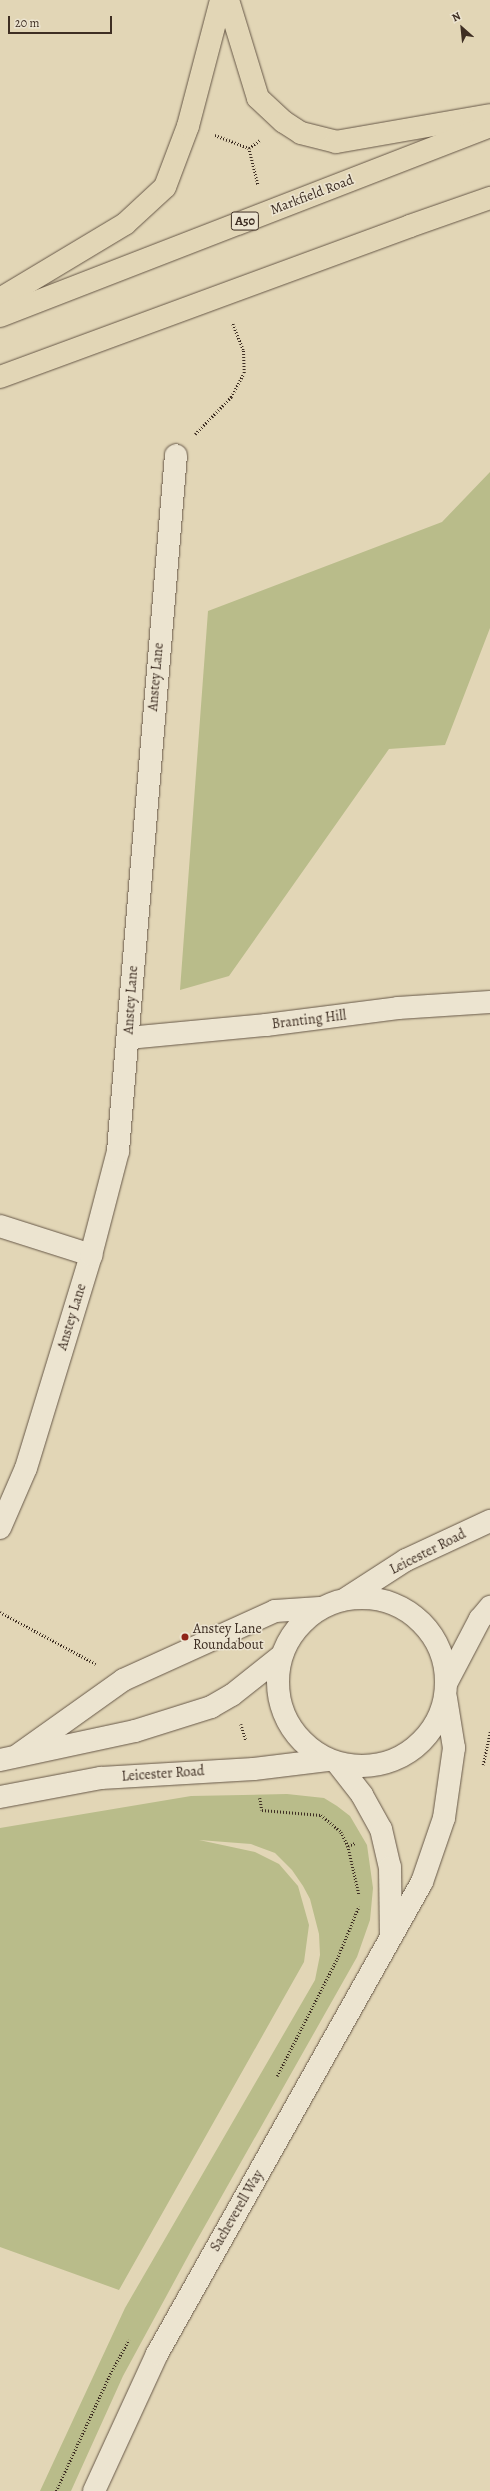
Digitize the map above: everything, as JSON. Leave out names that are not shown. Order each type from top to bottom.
[{"type":"highway","points":[[0,298],[126,224],[165,187],[188,126],[221,0]]},
{"type":"highway","points":[[228,0],[258,98],[284,122],[301,133],[336,142],[490,115]]},
{"type":"highway","name":"Markfield Road","points":[[0,316],[490,126]]},
{"type":"highway","points":[[0,377],[490,198]]},
{"type":"street","name":"Anstey Lane","points":[[0,1528],[26,1468],[91,1255],[118,1151],[128,1038],[142,841],[176,455]]},
{"type":"street","name":"Branting Hill","points":[[128,1038],[266,1025],[398,1008],[490,1002]]},
{"type":"street","points":[[0,1226],[91,1255]]},
{"type":"street","name":"Leicester Road","points":[[348,1598],[406,1560],[490,1521]]},
{"type":"street","points":[[7,1755],[123,1680],[275,1611],[320,1608],[348,1598]]},
{"type":"street","name":"Sacheverell Way","points":[[94,2491],[157,2354],[365,1987],[391,1936],[422,1882],[444,1818],[454,1748],[446,1690],[436,1640],[414,1615],[383,1600],[348,1598]]},
{"type":"street","points":[[446,1690],[480,1619],[490,1607]]},
{"type":"street","points":[[320,1608],[294,1630],[281,1656],[277,1687],[286,1721],[303,1743],[333,1762]]},
{"type":"street","points":[[7,1755],[135,1731],[211,1707],[232,1695],[281,1656]]},
{"type":"street","name":"Leicester Road","points":[[0,1797],[102,1778],[254,1769],[333,1762],[372,1767],[412,1751],[434,1728],[446,1690]]},
{"type":"street","name":"Sacheverell Way","points":[[333,1762],[362,1795],[381,1829],[390,1867],[391,1936]]},
{"type":"path","points":[[0,1612],[98,1665]]},
{"type":"path","points":[[273,2083],[337,1959],[361,1902],[348,1846]]},
{"type":"path","points":[[56,2491],[110,2374],[129,2339]]},
{"type":"green space","points":[[490,472],[490,628],[445,745],[389,749],[229,976],[180,990],[208,611],[442,522]]},
{"type":"green space","points":[[287,1794],[324,1798],[337,1806],[350,1816],[367,1845],[373,1888],[370,1920],[357,1957],[193,2247],[123,2376],[71,2491],[40,2491],[125,2308],[315,1980],[320,1955],[319,1934],[310,1899],[303,1886],[292,1870],[275,1853],[251,1844],[199,1840],[255,1852],[279,1864],[298,1886],[309,1925],[304,1962],[119,2290],[0,2247],[0,1828],[191,1796]]},
{"type":"place","name":"Anstey Lane Roundabout","points":[[185,1637]]}]
